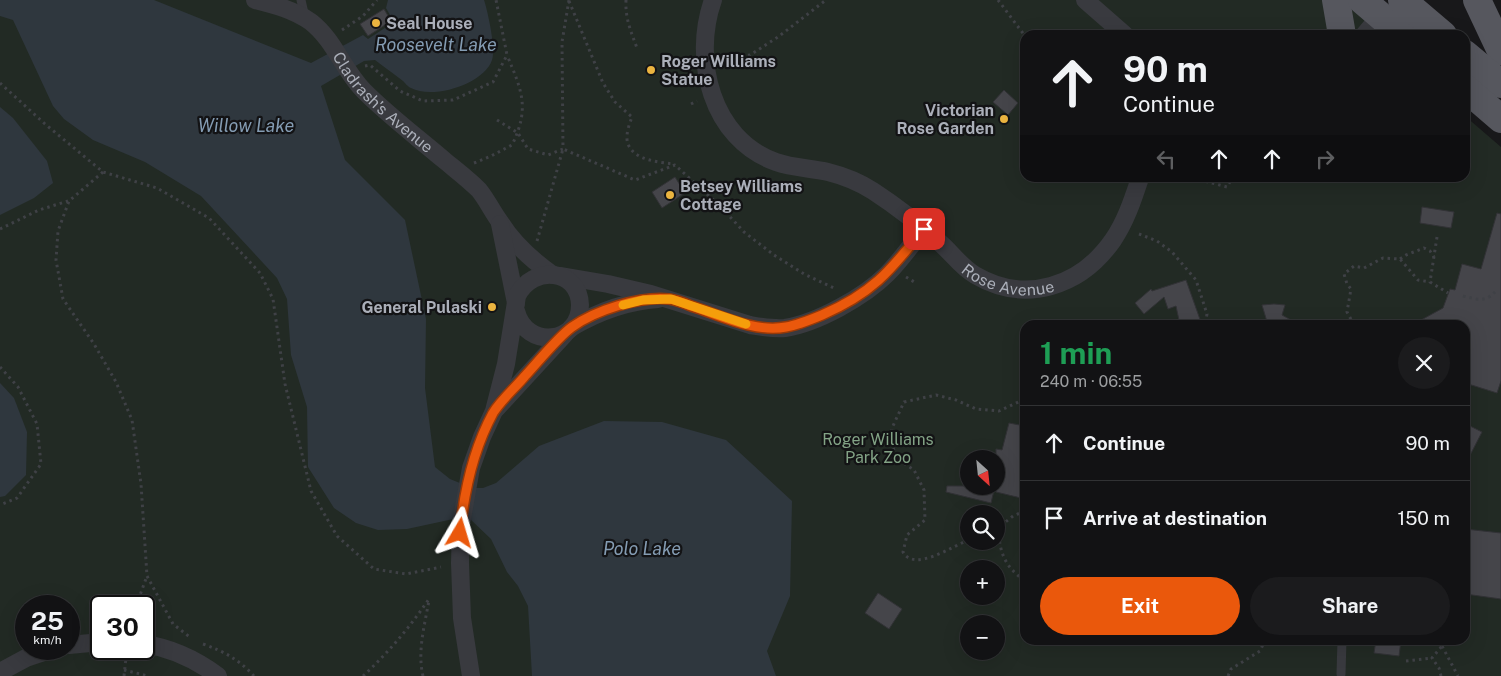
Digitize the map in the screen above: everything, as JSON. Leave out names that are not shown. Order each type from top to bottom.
[{"type":"main road","points":[[1336,0],[1341,30]]},
{"type":"main road","points":[[1402,0],[1437,30]]},
{"type":"main road","points":[[1477,0],[1501,51]]},
{"type":"main road","points":[[1375,13],[1397,30]]},
{"type":"main road","points":[[1470,58],[1501,84]]},
{"type":"main road","points":[[1470,92],[1501,119]]},
{"type":"street","name":"Cladrash's Avenue","points":[[255,0],[283,7],[305,18],[336,41],[355,69],[356,82],[376,102],[478,190],[487,200],[499,222],[522,248],[536,262],[555,275]]},
{"type":"street","name":"Rose Avenue","points":[[713,0],[704,49],[706,72],[711,92],[729,126],[751,148],[775,161],[835,174],[856,182],[892,204],[924,229],[966,268],[981,278],[1008,288],[1032,290],[1064,282],[1083,271],[1113,240],[1125,220],[1139,182]]},
{"type":"street","points":[[1085,0],[1119,30]]},
{"type":"street","name":"Cladrash's Avenue","points":[[499,222],[516,307]]},
{"type":"street","points":[[471,676],[462,618],[460,533],[469,476],[478,448],[494,411],[506,364],[520,289],[531,279],[546,274],[555,275],[671,299],[756,326],[773,328],[796,325],[838,308],[864,293],[892,269],[924,229]]},
{"type":"street","points":[[494,411],[569,329],[578,316],[579,300],[570,284],[555,275]]},
{"type":"street","points":[[516,307],[522,324],[533,334],[554,338],[591,317],[620,306],[643,300],[671,299]]},
{"type":"street","points":[[155,646],[182,654],[195,660],[218,676]]},
{"type":"street","points":[[0,672],[22,660]]},
{"type":"lane","points":[[302,0],[305,18]]},
{"type":"lane","points":[[1341,674],[1342,645]]},
{"type":"path","points":[[336,41],[377,0]]},
{"type":"path","points":[[457,170],[512,145],[523,117],[523,100],[507,55],[496,0]]},
{"type":"path","points":[[536,244],[563,149],[562,42],[569,0]]},
{"type":"path","points":[[569,0],[603,83],[615,102],[632,117],[627,143],[634,153],[654,162],[675,165],[720,206],[744,232],[774,255],[804,274],[843,292]]},
{"type":"path","points":[[626,0],[625,11],[637,48]]},
{"type":"path","points":[[722,66],[720,58],[750,55],[826,0]]},
{"type":"path","points":[[998,0],[1020,30]]},
{"type":"path","points":[[355,69],[370,66],[400,91],[423,100],[453,100],[493,82],[507,55]]},
{"type":"path","points":[[0,83],[45,124],[103,172],[156,188],[209,218],[260,273],[273,299],[285,384],[311,492],[337,536],[374,569],[406,574],[441,567]]},
{"type":"path","points":[[691,104],[711,92]]},
{"type":"path","points":[[497,120],[518,133],[528,149],[548,155],[563,149],[636,180],[675,165]]},
{"type":"path","points":[[0,229],[39,210],[69,201],[103,172]]},
{"type":"path","points":[[1208,182],[1227,187],[1230,182]]},
{"type":"path","points":[[69,201],[58,231],[56,260],[63,299],[94,344],[116,382],[132,420],[141,484],[147,576],[172,624],[195,641],[225,652],[246,667],[254,676]]},
{"type":"path","points":[[1139,234],[1157,241],[1172,252],[1196,280],[1207,314],[1206,320]]},
{"type":"path","points":[[1430,282],[1437,236]]},
{"type":"path","points":[[1351,320],[1347,312],[1351,289],[1347,284],[1344,274],[1354,266],[1364,268],[1382,258],[1400,259],[1424,248],[1430,251],[1434,257]]},
{"type":"path","points":[[1400,259],[1418,280],[1430,282],[1448,293]]},
{"type":"path","points":[[1463,296],[1479,300],[1490,298],[1495,292]]},
{"type":"path","points":[[0,367],[18,387],[37,424],[40,464],[17,498],[0,505]]},
{"type":"path","points":[[960,544],[926,560],[909,559],[905,556],[903,552],[907,535],[925,520],[924,490],[914,470],[899,460],[890,442],[892,428],[904,402],[936,395],[956,400],[976,409],[999,411],[1020,401]]},
{"type":"path","points":[[1005,522],[1020,513]]},
{"type":"path","points":[[1001,550],[1013,572],[1020,577]]},
{"type":"path","points":[[140,595],[147,576]]},
{"type":"path","points":[[363,676],[402,635],[429,599],[422,642],[421,669],[423,676]]},
{"type":"path","points":[[1228,676],[1231,669],[1260,651],[1263,645]]},
{"type":"path","points":[[1406,661],[1432,658],[1442,646],[1458,676]]},
{"type":"path","points":[[1432,658],[1439,668],[1441,676]]},
{"type":"path","points":[[124,676],[125,660]]},
{"type":"path","points":[[124,670],[148,676]]},
{"type":"green space","name":"Roger Williams Park Zoo","points":[[0,0],[1383,0],[1361,27],[1365,30],[1020,30],[1020,182],[1470,182],[1470,120],[1501,147],[1501,676],[0,676]]},
{"type":"water","points":[[0,0],[154,0],[311,63],[363,35],[368,39],[394,22],[386,8],[388,0],[484,0],[492,39],[493,55],[487,69],[469,83],[444,91],[420,91],[409,87],[375,60],[364,61],[321,86],[345,160],[405,220],[426,319],[425,388],[435,467],[450,479],[472,488],[483,488],[496,483],[539,446],[604,421],[662,422],[726,440],[792,501],[790,596],[767,651],[776,676],[532,676],[528,606],[518,586],[507,572],[491,539],[469,518],[458,518],[407,529],[378,530],[356,523],[334,508],[308,467],[307,407],[291,355],[287,299],[277,278],[201,196],[145,162],[93,140],[64,119],[53,106],[13,20],[0,16]]},
{"type":"water","points":[[0,107],[13,118],[47,161],[53,183],[34,198],[0,215]]},
{"type":"water","points":[[0,383],[14,398],[27,432],[26,475],[5,496],[0,497]]},
{"type":"building","name":"Seal House","points":[[384,9],[391,21],[368,36],[360,24]]},
{"type":"building","points":[[1004,90],[1018,103],[1008,115],[993,102]]},
{"type":"building","name":"Betsey Williams Cottage","points":[[675,177],[685,193],[662,208],[652,192]]},
{"type":"building","points":[[1422,207],[1454,212],[1451,228],[1420,223]]},
{"type":"building","points":[[1497,213],[1501,214],[1501,381],[1497,393],[1470,385],[1470,320],[1421,320],[1443,308],[1450,289],[1455,290],[1462,264],[1481,269]]},
{"type":"building","points":[[1186,280],[1200,320],[1179,320],[1176,306],[1168,309],[1164,297],[1144,314],[1135,303],[1151,289],[1152,291]]},
{"type":"building","points":[[1262,305],[1285,305],[1282,315],[1291,320],[1266,320]]},
{"type":"building","points":[[1009,423],[1020,425],[1020,498],[1005,494],[1005,450],[1002,450]]},
{"type":"building","points":[[1470,426],[1482,432],[1470,455]]},
{"type":"building","points":[[947,486],[960,486],[960,495],[993,495],[991,503],[946,492]]},
{"type":"building","points":[[1470,530],[1501,533],[1501,599],[1470,595]]},
{"type":"building","points":[[878,593],[902,609],[889,629],[865,613]]},
{"type":"building","points":[[1375,645],[1400,645],[1399,656],[1374,653]]},
{"type":"slow traffic","points":[[623,305],[643,300],[671,299],[746,324]]},
{"type":"place","name":"Seal House","points":[[376,23]]},
{"type":"place","name":"Roger Williams Statue","points":[[651,70]]},
{"type":"place","name":"Victorian Rose Garden","points":[[1004,119]]},
{"type":"place","name":"Betsey Williams Cottage","points":[[670,195]]},
{"type":"place","name":"General Pulaski","points":[[492,307]]},
{"type":"route","points":[[460,533],[471,468],[494,411],[572,327],[591,317],[620,306],[632,302],[656,299],[671,299],[762,328],[784,328],[796,325],[838,308],[864,293],[892,269],[924,229]]},
{"type":"water label","name":"Roosevelt Lake","points":[[436,45]]},
{"type":"water label","name":"Willow Lake","points":[[246,126]]},
{"type":"water label","name":"Polo Lake","points":[[642,549]]}]
